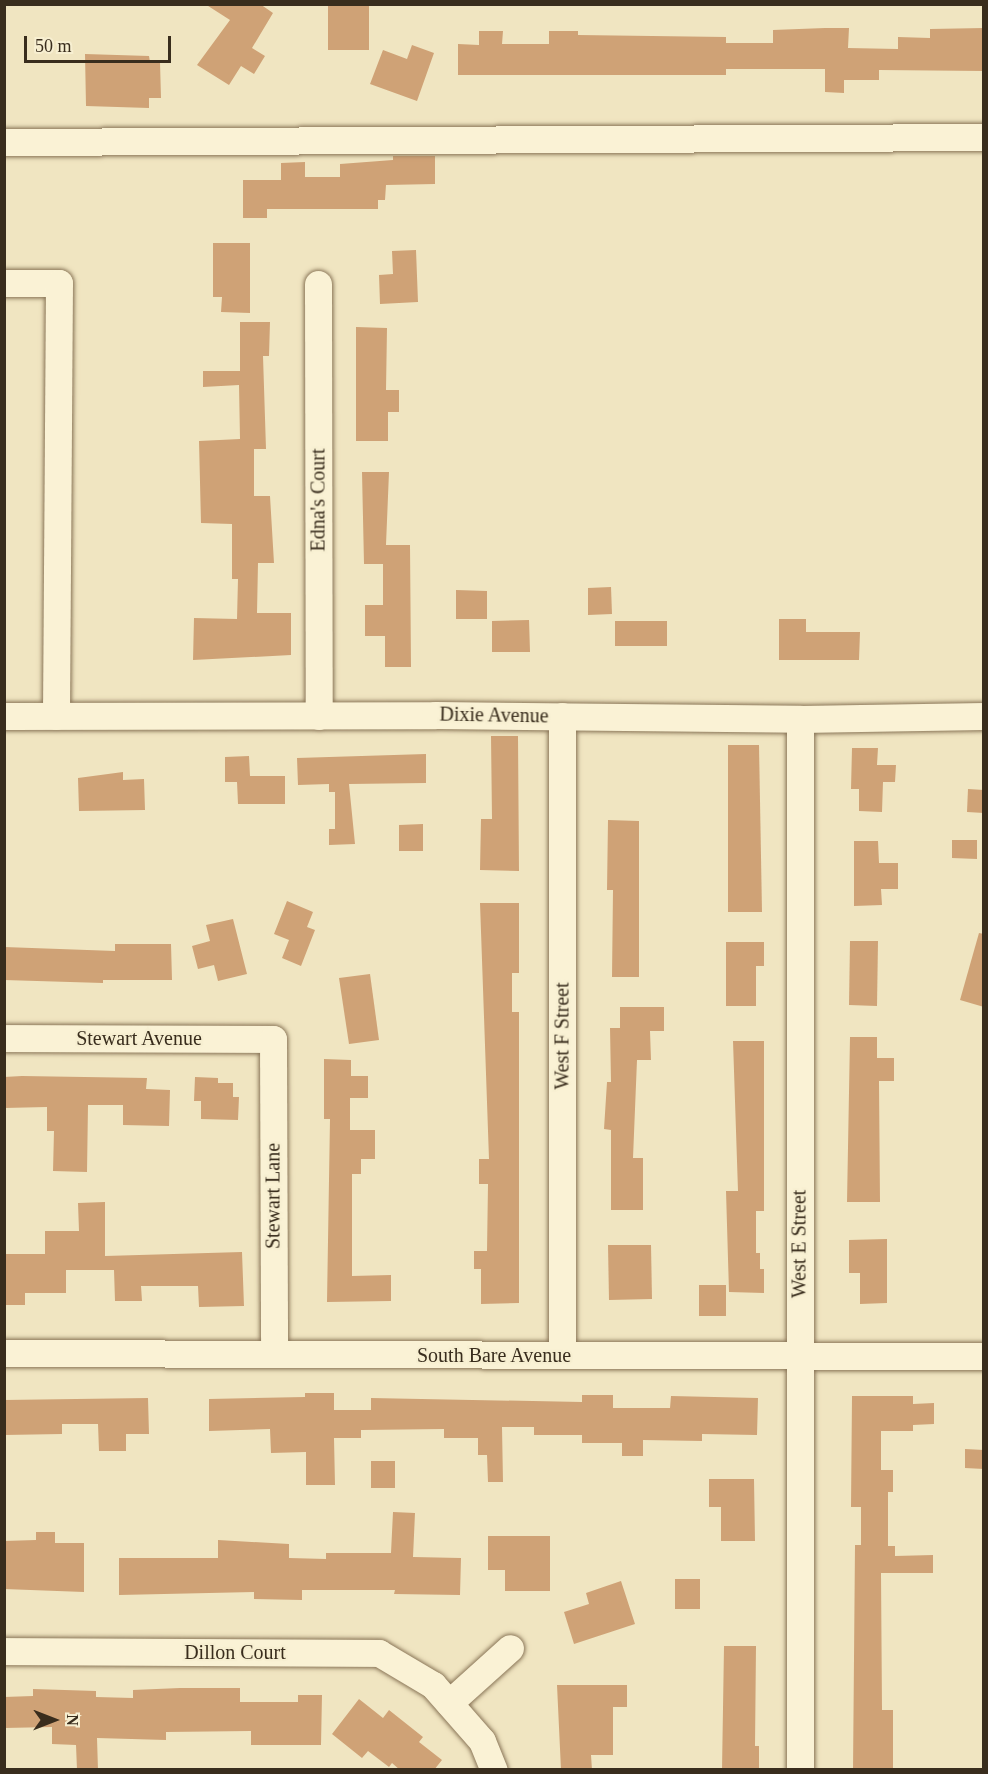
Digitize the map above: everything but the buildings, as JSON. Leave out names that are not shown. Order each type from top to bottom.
[{"type":"street","points":[[4,142],[984,137]]},
{"type":"street","points":[[4,283],[58,282],[56,716]]},
{"type":"street","name":"Edna's Court","points":[[318,284],[319,716]]},
{"type":"street","name":"Dixie Avenue","points":[[4,716],[562,716],[800,719],[984,716]]},
{"type":"street","name":"West F Street","points":[[562,716],[562,1355]]},
{"type":"street","name":"West E Street","points":[[800,719],[800,1770]]},
{"type":"street","name":"Stewart Avenue","points":[[4,1038],[273,1039]]},
{"type":"street","name":"Stewart Lane","points":[[273,1039],[274,1353]]},
{"type":"street","name":"South Bare Avenue","points":[[4,1353],[984,1356]]},
{"type":"street","points":[[450,1703],[510,1648]]},
{"type":"street","name":"Dillon Court","points":[[4,1651],[378,1653],[410,1668],[450,1703],[482,1741],[494,1770]]}]
